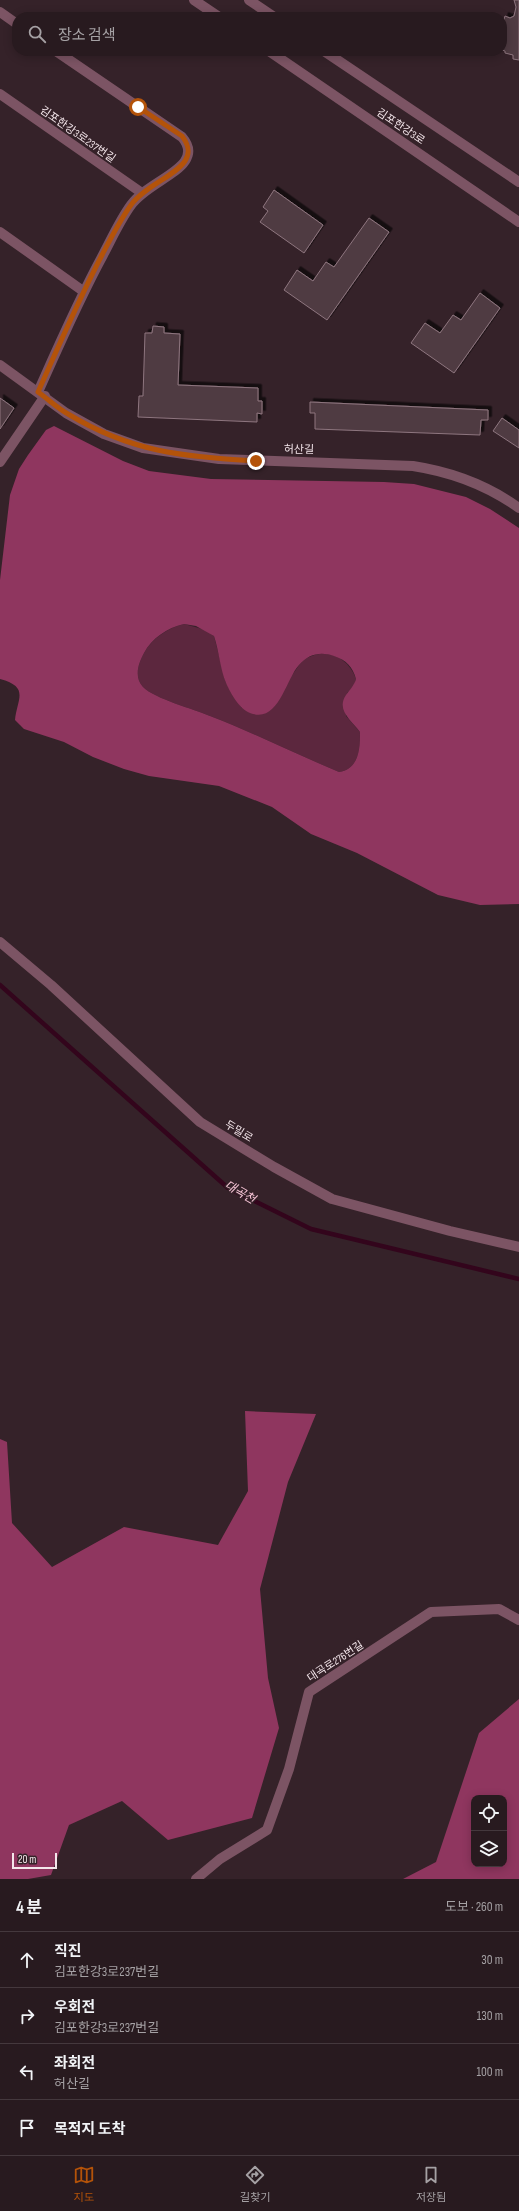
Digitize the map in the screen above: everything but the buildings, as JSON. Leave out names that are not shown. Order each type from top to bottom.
[{"type":"street","points":[[194,0],[212,12]]},
{"type":"street","points":[[249,0],[267,12]]},
{"type":"street","points":[[0,12],[12,20]]},
{"type":"street","points":[[0,462],[41,394],[83,291],[124,216],[142,193],[185,161],[188,154],[186,142],[182,136],[63,56]]},
{"type":"street","name":"김포한강3로","points":[[276,56],[519,222]]},
{"type":"street","name":"김포한강3로","points":[[331,56],[519,182]]},
{"type":"street","name":"김포한강3로237번길","points":[[0,94],[142,193]]},
{"type":"street","points":[[0,232],[83,291]]},
{"type":"street","points":[[0,365],[41,394]]},
{"type":"street","name":"허산길","points":[[41,394],[66,413],[89,426],[122,442],[143,448],[219,459],[380,464],[425,468],[457,476],[477,484],[519,508]]},
{"type":"street","name":"두밀로","points":[[0,942],[52,985],[200,1122],[274,1167],[332,1199],[450,1231],[519,1247]]},
{"type":"street","name":"대곡로276번길","points":[[196,1879],[220,1859],[267,1830],[290,1770],[309,1692],[431,1612],[499,1609],[519,1620]]},
{"type":"shaded area","points":[[54,426],[123,461],[149,471],[211,479],[384,482],[414,484],[466,497],[490,509],[519,528],[519,904],[480,905],[438,895],[357,853],[311,834],[272,807],[219,786],[149,776],[124,769],[93,757],[64,742],[24,729],[15,720],[20,695],[15,686],[0,679],[0,580],[10,495],[19,469],[46,430]],"holes":[[[184,624],[196,626],[214,636],[226,683],[233,697],[240,706],[253,714],[262,714],[269,711],[276,705],[294,671],[306,658],[315,654],[329,654],[348,664],[356,679],[343,700],[343,705],[346,715],[360,732],[359,751],[351,767],[339,772],[259,736],[203,713],[165,700],[143,687],[140,683],[138,670],[144,653],[151,643],[161,634],[172,628]]]},
{"type":"shaded area","points":[[184,624],[206,630],[214,636],[226,683],[242,708],[285,681],[307,658],[315,655],[329,654],[343,660],[353,672],[356,679],[354,686],[347,693],[346,716],[360,732],[359,751],[351,767],[339,772],[259,736],[203,713],[165,700],[143,687],[140,683],[138,670],[147,648],[161,634]]},
{"type":"shaded area","points":[[245,1411],[316,1414],[288,1482],[260,1589],[268,1678],[279,1728],[252,1818],[168,1840],[122,1801],[69,1825],[51,1875],[28,1879],[0,1879],[0,1439],[7,1442],[12,1523],[52,1567],[124,1527],[218,1545],[248,1491]]},
{"type":"shaded area","points":[[519,1699],[519,1879],[403,1879],[436,1862],[479,1733]]},
{"type":"waterway","name":"대곡천","points":[[0,985],[228,1188],[311,1229],[519,1279]]},
{"type":"route","points":[[138,107],[182,136],[186,142],[188,154],[185,161],[179,167],[142,193],[124,216],[83,291],[38,392],[66,413],[122,442],[161,452],[186,456],[256,461]]}]
